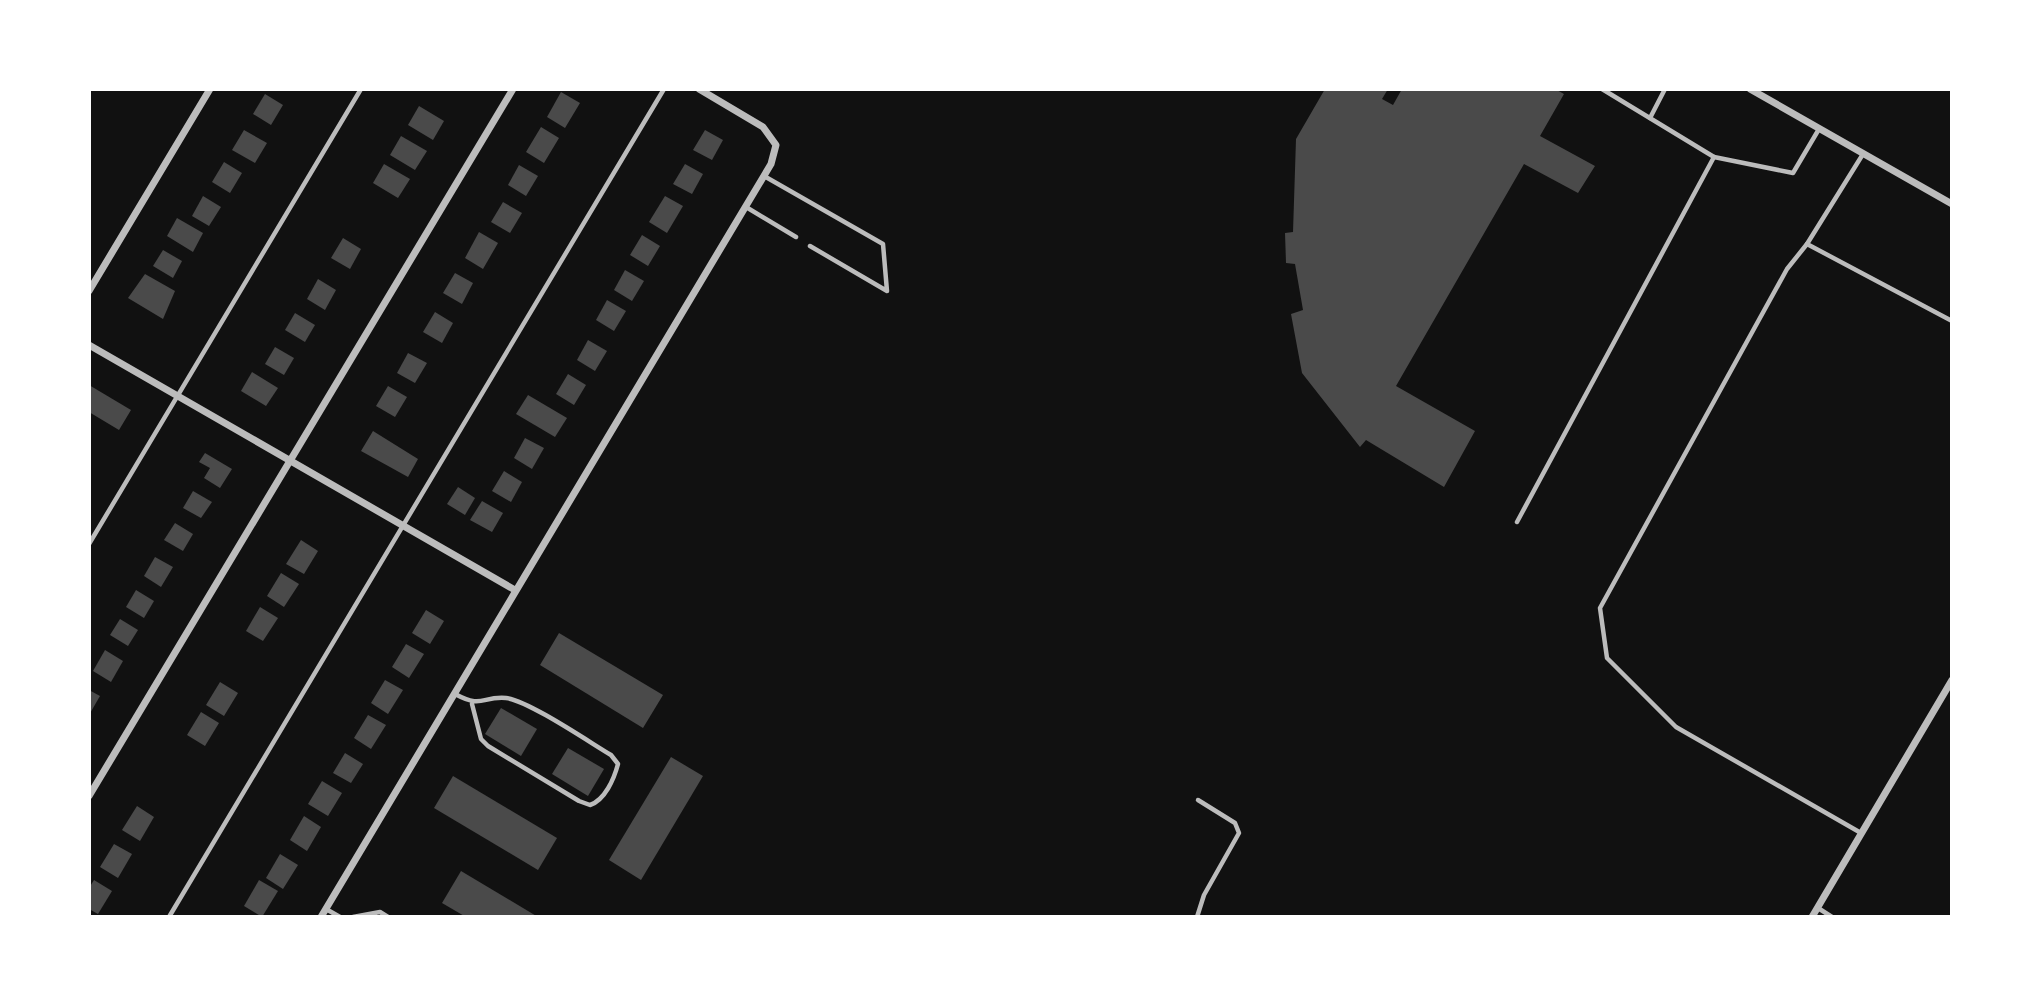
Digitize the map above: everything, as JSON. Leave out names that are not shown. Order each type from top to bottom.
[{"type":"street","points":[[89,291],[210,89]]},
{"type":"street","points":[[89,796],[513,89]]},
{"type":"street","points":[[321,917],[776,154],[776,145],[763,127],[699,89]]},
{"type":"street","points":[[1750,89],[1952,204]]},
{"type":"street","points":[[89,345],[515,590]]},
{"type":"street","points":[[1812,917],[1952,680]]},
{"type":"lane","points":[[89,544],[361,89]]},
{"type":"lane","points":[[169,917],[664,89]]},
{"type":"lane","points":[[1602,89],[1714,157],[1793,173],[1819,129]]},
{"type":"lane","points":[[1650,118],[1665,89]]},
{"type":"lane","points":[[1861,833],[1676,727],[1607,658],[1600,608],[1787,269],[1807,244],[1863,153]]},
{"type":"lane","points":[[1517,522],[1714,157]]},
{"type":"lane","points":[[764,176],[883,244],[887,290],[810,246]]},
{"type":"lane","points":[[746,207],[796,237]]},
{"type":"lane","points":[[1807,244],[1952,321]]},
{"type":"lane","points":[[454,694],[472,704],[506,698],[611,755],[618,764],[614,777],[598,802],[590,805],[488,746],[481,739],[472,704]]},
{"type":"lane","points":[[1198,800],[1236,823],[1239,833],[1204,895],[1198,917]]},
{"type":"lane","points":[[326,908],[340,917]]},
{"type":"lane","points":[[1818,908],[1832,917]]},
{"type":"lane","points":[[353,917],[380,912],[388,917]]},
{"type":"building","points":[[1325,89],[1388,89],[1382,99],[1393,105],[1402,89],[1555,89],[1564,94],[1540,136],[1595,166],[1578,193],[1524,164],[1396,386],[1475,431],[1444,487],[1366,440],[1360,447],[1302,373],[1291,314],[1303,310],[1295,264],[1286,263],[1285,233],[1293,232],[1296,139]]},
{"type":"building","points":[[561,92],[580,103],[565,128],[547,117]]},
{"type":"building","points":[[265,94],[283,105],[271,125],[253,114]]},
{"type":"building","points":[[419,106],[444,121],[433,140],[408,125]]},
{"type":"building","points":[[541,127],[559,138],[544,163],[526,152]]},
{"type":"building","points":[[244,130],[267,143],[255,163],[232,150]]},
{"type":"building","points":[[705,130],[723,140],[712,160],[693,150]]},
{"type":"building","points":[[401,136],[427,151],[415,170],[390,155]]},
{"type":"building","points":[[224,162],[242,173],[230,193],[212,182]]},
{"type":"building","points":[[384,164],[410,179],[398,198],[373,183]]},
{"type":"building","points":[[685,164],[703,174],[692,194],[673,184]]},
{"type":"building","points":[[519,165],[538,176],[526,196],[508,185]]},
{"type":"building","points":[[203,196],[221,207],[209,226],[192,216]]},
{"type":"building","points":[[665,196],[683,206],[667,233],[649,222]]},
{"type":"building","points":[[503,202],[522,213],[510,233],[491,222]]},
{"type":"building","points":[[177,218],[203,233],[193,252],[167,236]]},
{"type":"building","points":[[479,232],[498,243],[483,269],[465,258]]},
{"type":"building","points":[[642,235],[660,246],[648,266],[630,255]]},
{"type":"building","points":[[343,238],[361,249],[350,269],[331,258]]},
{"type":"building","points":[[163,250],[182,261],[173,278],[153,266]]},
{"type":"building","points":[[625,270],[644,281],[632,301],[614,290]]},
{"type":"building","points":[[455,273],[473,283],[462,304],[443,293]]},
{"type":"building","points":[[145,274],[175,291],[163,319],[128,298]]},
{"type":"building","points":[[318,279],[336,290],[325,310],[307,299]]},
{"type":"building","points":[[607,300],[626,311],[614,331],[596,320]]},
{"type":"building","points":[[435,312],[453,323],[442,343],[423,332]]},
{"type":"building","points":[[295,313],[315,325],[305,342],[285,330]]},
{"type":"building","points":[[588,340],[607,351],[595,371],[577,360]]},
{"type":"building","points":[[275,347],[294,358],[284,375],[265,364]]},
{"type":"building","points":[[408,353],[427,363],[415,383],[397,373]]},
{"type":"building","points":[[252,372],[278,388],[266,406],[241,391]]},
{"type":"building","points":[[568,374],[586,385],[574,405],[556,394]]},
{"type":"building","points":[[89,385],[131,410],[119,430],[89,412]]},
{"type":"building","points":[[388,386],[407,397],[395,417],[376,406]]},
{"type":"building","points":[[528,395],[567,418],[555,437],[516,414]]},
{"type":"building","points":[[373,431],[418,459],[408,477],[361,451]]},
{"type":"building","points":[[525,438],[544,448],[532,469],[514,458]]},
{"type":"building","points":[[205,453],[232,469],[220,488],[204,478],[210,468],[199,462]]},
{"type":"building","points":[[504,471],[522,482],[511,502],[492,491]]},
{"type":"building","points":[[458,487],[475,498],[465,515],[447,504]]},
{"type":"building","points":[[193,491],[212,502],[201,518],[183,508]]},
{"type":"building","points":[[482,501],[503,513],[492,532],[470,520]]},
{"type":"building","points":[[175,523],[193,534],[183,551],[164,540]]},
{"type":"building","points":[[301,540],[318,551],[304,574],[286,564]]},
{"type":"building","points":[[155,557],[173,567],[161,587],[144,576]]},
{"type":"building","points":[[281,573],[299,584],[284,607],[267,596]]},
{"type":"building","points":[[136,590],[154,601],[144,618],[126,607]]},
{"type":"building","points":[[260,607],[278,618],[263,641],[246,631]]},
{"type":"building","points":[[426,610],[444,621],[430,644],[412,633]]},
{"type":"building","points":[[120,619],[138,630],[128,646],[110,635]]},
{"type":"building","points":[[559,633],[663,695],[643,728],[540,665]]},
{"type":"building","points":[[406,644],[424,654],[409,678],[392,667]]},
{"type":"building","points":[[105,650],[123,661],[111,682],[93,671]]},
{"type":"building","points":[[385,680],[403,690],[388,714],[371,703]]},
{"type":"building","points":[[220,682],[238,693],[224,716],[206,705]]},
{"type":"building","points":[[89,690],[100,696],[89,715]]},
{"type":"building","points":[[501,708],[537,729],[521,756],[485,734]]},
{"type":"building","points":[[201,712],[219,723],[205,746],[187,735]]},
{"type":"building","points":[[368,715],[386,725],[371,749],[354,738]]},
{"type":"building","points":[[568,748],[604,769],[588,796],[552,774]]},
{"type":"building","points":[[345,753],[363,764],[351,783],[333,773]]},
{"type":"building","points":[[671,757],[703,776],[641,880],[609,860]]},
{"type":"building","points":[[453,776],[557,838],[538,870],[434,808]]},
{"type":"building","points":[[322,781],[342,793],[328,816],[308,804]]},
{"type":"building","points":[[137,806],[154,817],[140,841],[122,830]]},
{"type":"building","points":[[304,816],[321,827],[307,851],[290,840]]},
{"type":"building","points":[[114,844],[132,854],[118,878],[100,867]]},
{"type":"building","points":[[280,854],[298,865],[283,889],[266,878]]},
{"type":"building","points":[[461,871],[538,917],[466,917],[442,903]]},
{"type":"building","points":[[94,880],[112,891],[98,914],[89,909],[89,888]]},
{"type":"building","points":[[259,880],[278,891],[262,917],[244,906]]}]
